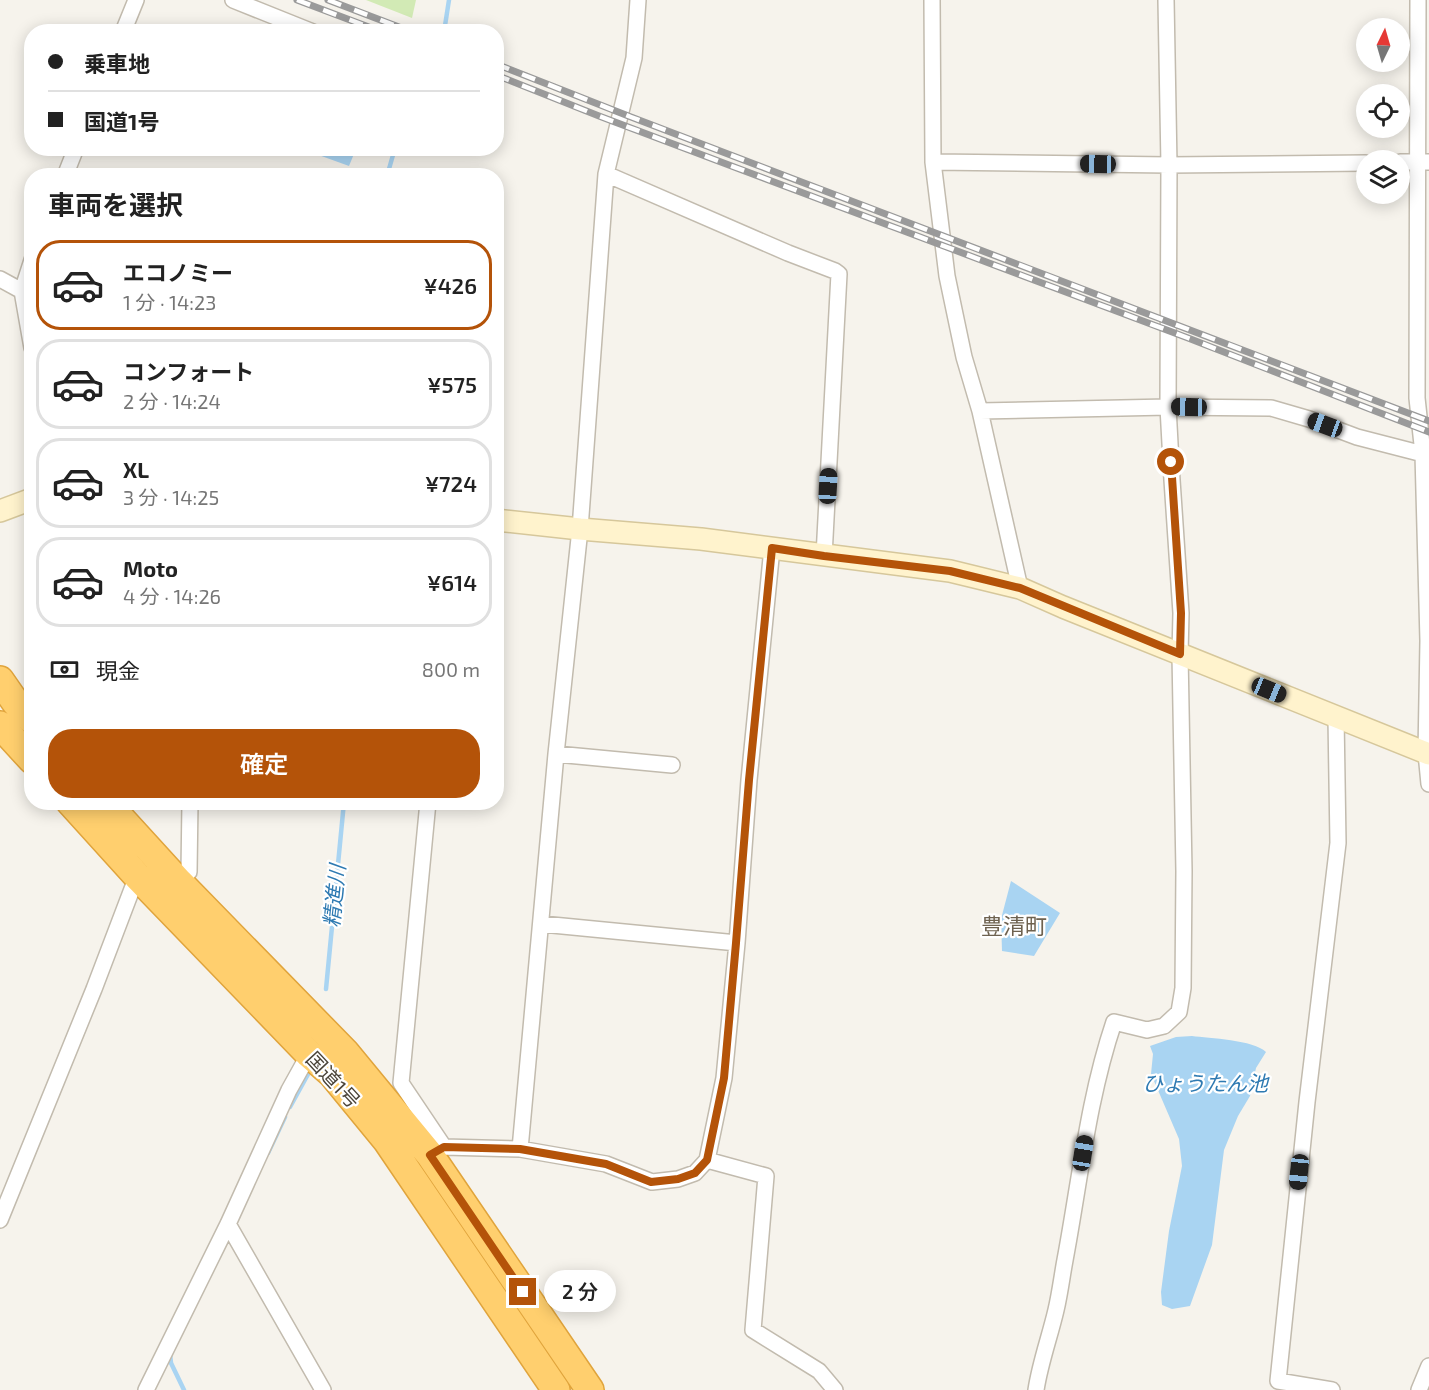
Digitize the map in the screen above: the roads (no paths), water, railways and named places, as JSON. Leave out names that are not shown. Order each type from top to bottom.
[{"type":"highway","points":[[0,680],[24,712]]},
{"type":"highway","points":[[0,725],[24,751]]},
{"type":"highway","name":"国道1号","points":[[77,810],[137,876],[309,1054],[332,1074],[387,1141],[556,1390]]},
{"type":"highway","name":"国道1号","points":[[113,810],[179,882],[346,1053],[437,1151],[590,1390]]},
{"type":"street","points":[[126,24],[136,0]]},
{"type":"street","points":[[233,0],[293,24]]},
{"type":"street","points":[[520,1149],[556,754],[580,529],[606,174],[634,58],[638,0]]},
{"type":"street","points":[[932,0],[933,162],[947,276],[964,357],[980,411],[1020,588]]},
{"type":"street","points":[[1036,1390],[1066,1258],[1088,1120],[1103,1055],[1114,1022],[1147,1030],[1164,1026],[1179,1012],[1182,988],[1184,871],[1181,613],[1168,407],[1169,165],[1166,0]]},
{"type":"street","points":[[1418,0],[1424,162],[1423,454],[1429,641],[1427,754],[1429,784]]},
{"type":"street","points":[[933,162],[1169,165],[1356,163]]},
{"type":"street","points":[[606,174],[839,274],[824,556]]},
{"type":"street","points":[[0,279],[22,291]]},
{"type":"street","points":[[24,285],[22,291],[24,302]]},
{"type":"street","points":[[980,411],[1168,407],[1271,408],[1357,437],[1423,454]]},
{"type":"street","points":[[0,511],[24,502]]},
{"type":"street","points":[[504,521],[701,540],[950,571],[1020,588],[1427,754]]},
{"type":"street","points":[[427,810],[401,1083],[437,1151],[520,1149],[606,1164],[651,1182],[678,1179],[695,1173],[707,1160],[724,1078],[749,780],[772,548]]},
{"type":"street","points":[[1332,1390],[1278,1381],[1306,1102],[1338,843],[1335,717]]},
{"type":"street","points":[[556,754],[672,765]]},
{"type":"street","points":[[179,882],[189,872],[190,810]]},
{"type":"street","points":[[0,1220],[94,989],[137,876]]},
{"type":"street","points":[[542,924],[736,943]]},
{"type":"street","points":[[146,1390],[228,1224],[289,1090],[309,1054]]},
{"type":"street","points":[[707,1160],[766,1176],[753,1330],[819,1371],[835,1390]]},
{"type":"street","points":[[228,1224],[323,1390]]},
{"type":"street","points":[[1419,1390],[1429,1366]]},
{"type":"water","points":[[321,156],[353,156],[349,166]]},
{"type":"water","points":[[1011,881],[1060,913],[1034,956],[1002,951],[1001,919]]},
{"type":"water","name":"ひょうたん池","points":[[1192,1036],[1242,1042],[1266,1052],[1256,1068],[1250,1096],[1238,1116],[1224,1150],[1212,1245],[1190,1306],[1172,1309],[1162,1305],[1161,1292],[1169,1231],[1182,1166],[1179,1139],[1151,1074],[1153,1054],[1150,1046],[1176,1037]]},
{"type":"waterway","name":"精進川","points":[[445,24],[449,0]]},
{"type":"waterway","name":"精進川","points":[[389,168],[393,156]]},
{"type":"waterway","name":"精進川","points":[[326,989],[343,810]]},
{"type":"waterway","name":"精進川","points":[[290,1107],[312,1067]]},
{"type":"waterway","name":"精進川","points":[[268,1153],[285,1117]]},
{"type":"waterway","name":"精進川","points":[[170,1354],[171,1363],[184,1390]]},
{"type":"railway","points":[[297,0],[361,24]]},
{"type":"railway","points":[[328,0],[391,24]]},
{"type":"railway","points":[[504,67],[1429,421]]},
{"type":"railway","points":[[504,78],[1429,432]]},
{"type":"district","name":"豊清町","points":[[1014,926]]}]
